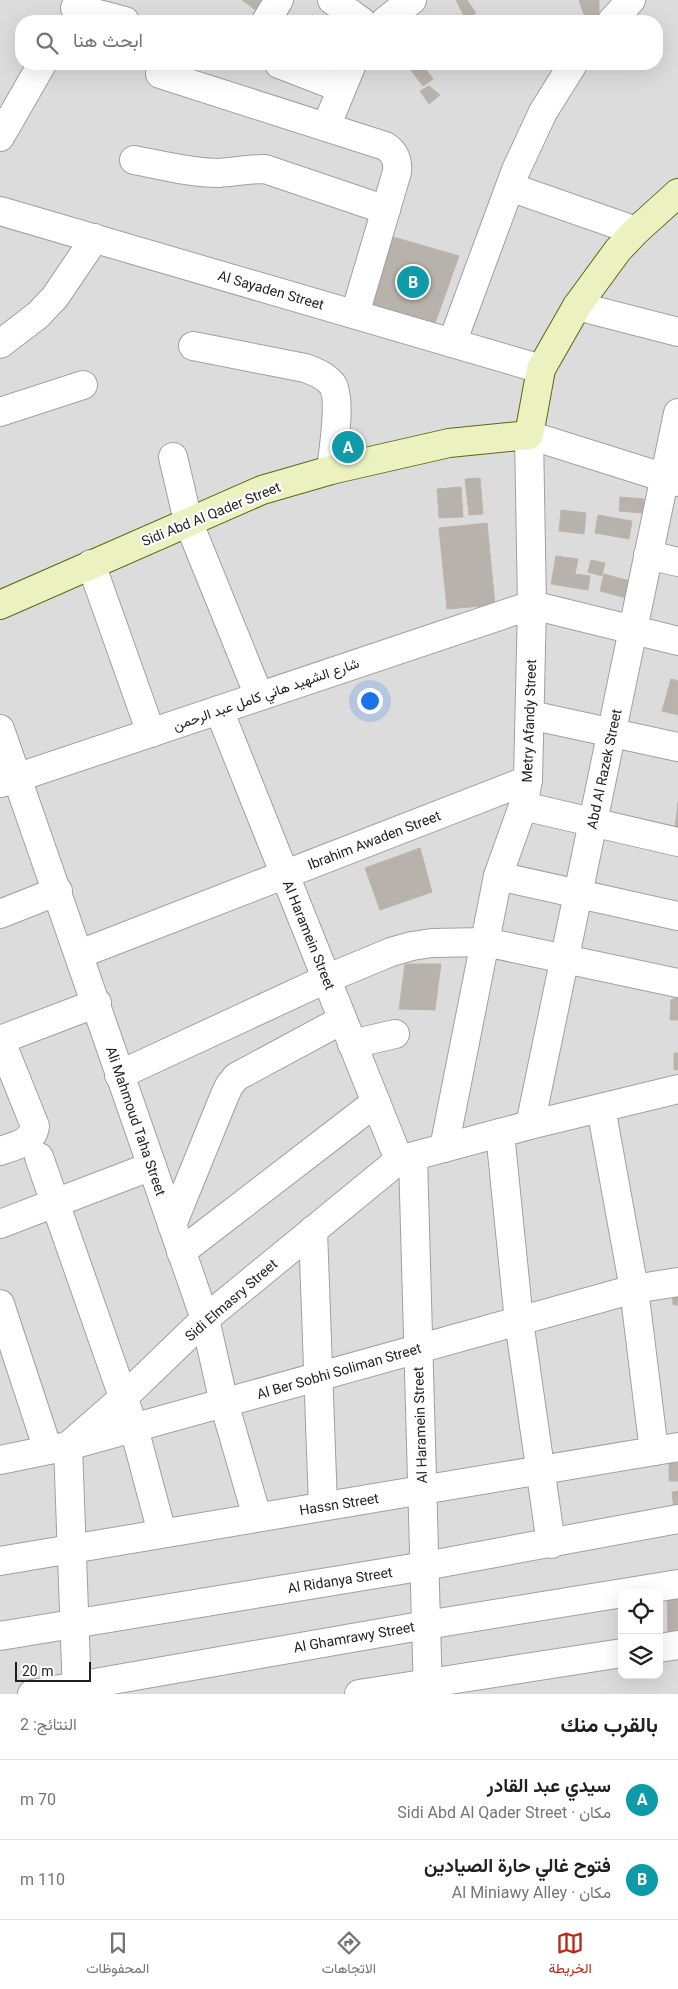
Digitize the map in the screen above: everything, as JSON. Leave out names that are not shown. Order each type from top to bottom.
[{"type":"street","points":[[270,15],[279,0]]},
{"type":"street","points":[[332,0],[353,15]]},
{"type":"street","points":[[393,15],[412,0]]},
{"type":"street","points":[[602,15],[603,0]]},
{"type":"street","points":[[617,15],[631,0]]},
{"type":"street","points":[[73,10],[97,15]]},
{"type":"street","points":[[0,137],[39,70]]},
{"type":"street","points":[[312,70],[346,76],[326,127]]},
{"type":"street","points":[[452,343],[510,187],[543,112],[569,70]]},
{"type":"street","points":[[160,74],[385,146],[396,156],[397,172],[355,314]]},
{"type":"street","points":[[134,160],[183,177],[245,169],[265,169],[386,210]]},
{"type":"street","points":[[510,187],[636,230]]},
{"type":"street","points":[[671,480],[529,435],[541,369],[577,306],[618,250],[636,230],[678,193]]},
{"type":"street","name":"Al Sayaden Street","points":[[0,211],[541,369]]},
{"type":"street","points":[[0,344],[38,315],[55,297],[96,238]]},
{"type":"street","points":[[577,306],[678,332]]},
{"type":"street","points":[[194,346],[305,368],[321,374],[333,386],[337,407],[331,470]]},
{"type":"street","points":[[0,412],[83,385]]},
{"type":"street","name":"Abd Al Razek Street","points":[[530,1125],[648,555],[671,480],[678,413]]},
{"type":"street","name":"Sidi Abd Al Qader Street","points":[[0,605],[262,490],[331,470],[449,443],[529,435]]},
{"type":"street","name":"Metry Afandy Street","points":[[444,1148],[498,876],[526,793],[530,715],[532,605],[529,435]]},
{"type":"street","points":[[173,457],[188,521],[259,696]]},
{"type":"street","points":[[648,555],[678,562]]},
{"type":"street","points":[[91,564],[151,732]]},
{"type":"street","points":[[532,605],[678,641]]},
{"type":"street","name":"شارع الشهيد هاني كامل عبد الرحمن","points":[[9,780],[532,605]]},
{"type":"street","name":"Al Haramein Street","points":[[219,710],[376,1102],[406,1158],[417,1349],[428,1689]]},
{"type":"street","points":[[530,715],[678,747]]},
{"type":"street","name":"Ali Mahmoud Taha Street","points":[[0,729],[9,780],[58,892],[97,1003],[119,1075],[206,1319],[224,1403],[257,1518]]},
{"type":"street","points":[[526,793],[593,822],[678,842]]},
{"type":"street","name":"Ibrahim Awaden Street","points":[[80,954],[284,875],[526,793]]},
{"type":"street","points":[[498,876],[678,916]]},
{"type":"street","points":[[0,914],[58,892]]},
{"type":"street","points":[[119,1075],[326,979],[390,952],[412,946],[432,943],[485,942],[678,983]]},
{"type":"street","points":[[0,1151],[28,1140],[32,1136],[35,1126],[0,1040],[97,1003]]},
{"type":"street","points":[[172,1225],[224,1097],[236,1076],[342,1020]]},
{"type":"street","points":[[352,1044],[394,1034]]},
{"type":"street","points":[[406,1158],[530,1125],[678,1090]]},
{"type":"street","points":[[182,1252],[376,1102]]},
{"type":"street","points":[[601,1108],[666,1449]]},
{"type":"street","points":[[500,1133],[519,1321],[551,1544]]},
{"type":"street","points":[[39,1157],[134,1428],[162,1534]]},
{"type":"street","name":"Sidi Elmasry Street","points":[[58,1448],[123,1398],[206,1319],[313,1230],[406,1158]]},
{"type":"street","points":[[0,1224],[152,1166]]},
{"type":"street","points":[[313,1230],[323,1506]]},
{"type":"street","name":"Al Ber Sobhi Soliman Street","points":[[0,1460],[58,1448],[134,1428],[634,1289],[678,1282]]},
{"type":"street","points":[[0,1304],[58,1448],[72,1550],[76,1690]]},
{"type":"street","name":"Hassn Street","points":[[0,1561],[666,1449]]},
{"type":"street","name":"Al Ridanya Street","points":[[0,1636],[425,1566],[678,1519]]},
{"type":"street","name":"Al Ghamrawy Street","points":[[32,1694],[76,1690],[426,1624],[678,1584]]},
{"type":"street","points":[[663,1647],[678,1645]]},
{"type":"street","points":[[359,1694],[428,1689],[618,1654]]},
{"type":"shaded area","points":[[0,0],[678,0],[678,1694],[0,1694]]},
{"type":"building","points":[[242,0],[267,0],[257,11]]},
{"type":"building","points":[[456,0],[467,0],[476,13],[473,15],[464,15]]},
{"type":"building","points":[[579,0],[599,0],[599,15],[584,15]]},
{"type":"building","points":[[411,70],[426,70],[433,79],[423,86]]},
{"type":"building","points":[[429,86],[440,95],[429,104],[420,91]]},
{"type":"building","points":[[390,236],[459,256],[433,329],[368,308]]},
{"type":"building","points":[[339,433],[358,435],[358,459],[337,462]]},
{"type":"building","points":[[480,478],[483,514],[469,515],[465,479]]},
{"type":"building","points":[[461,487],[463,517],[439,518],[437,489]]},
{"type":"building","points":[[620,497],[644,499],[643,513],[619,511]]},
{"type":"building","points":[[561,510],[586,513],[584,534],[559,531]]},
{"type":"building","points":[[598,515],[632,521],[629,539],[595,533]]},
{"type":"building","points":[[487,523],[495,605],[447,609],[439,528]]},
{"type":"building","points":[[556,556],[578,559],[575,574],[590,576],[588,590],[551,584]]},
{"type":"building","points":[[591,560],[605,563],[602,576],[588,572]]},
{"type":"building","points":[[604,574],[634,582],[630,599],[600,591]]},
{"type":"building","points":[[671,679],[678,681],[678,715],[662,711]]},
{"type":"building","points":[[678,802],[678,829],[675,829]]},
{"type":"building","points":[[420,848],[432,892],[380,910],[365,868]]},
{"type":"building","points":[[405,964],[441,964],[435,1010],[399,1009]]},
{"type":"building","points":[[678,997],[678,1020],[670,1020],[671,1000]]},
{"type":"building","points":[[674,1053],[678,1053],[678,1069],[674,1070]]},
{"type":"building","points":[[672,1286],[678,1286],[678,1305],[673,1305]]},
{"type":"building","points":[[669,1463],[678,1463],[678,1481],[669,1481]]},
{"type":"building","points":[[678,1491],[678,1510],[674,1511],[672,1492]]},
{"type":"building","points":[[667,1587],[678,1587],[678,1636],[668,1636]]},
{"type":"place","name":"فتوح غالي حارة الصيادين","points":[[413,282]]},
{"type":"place","name":"سيدي عبد القادر","points":[[348,447]]}]
